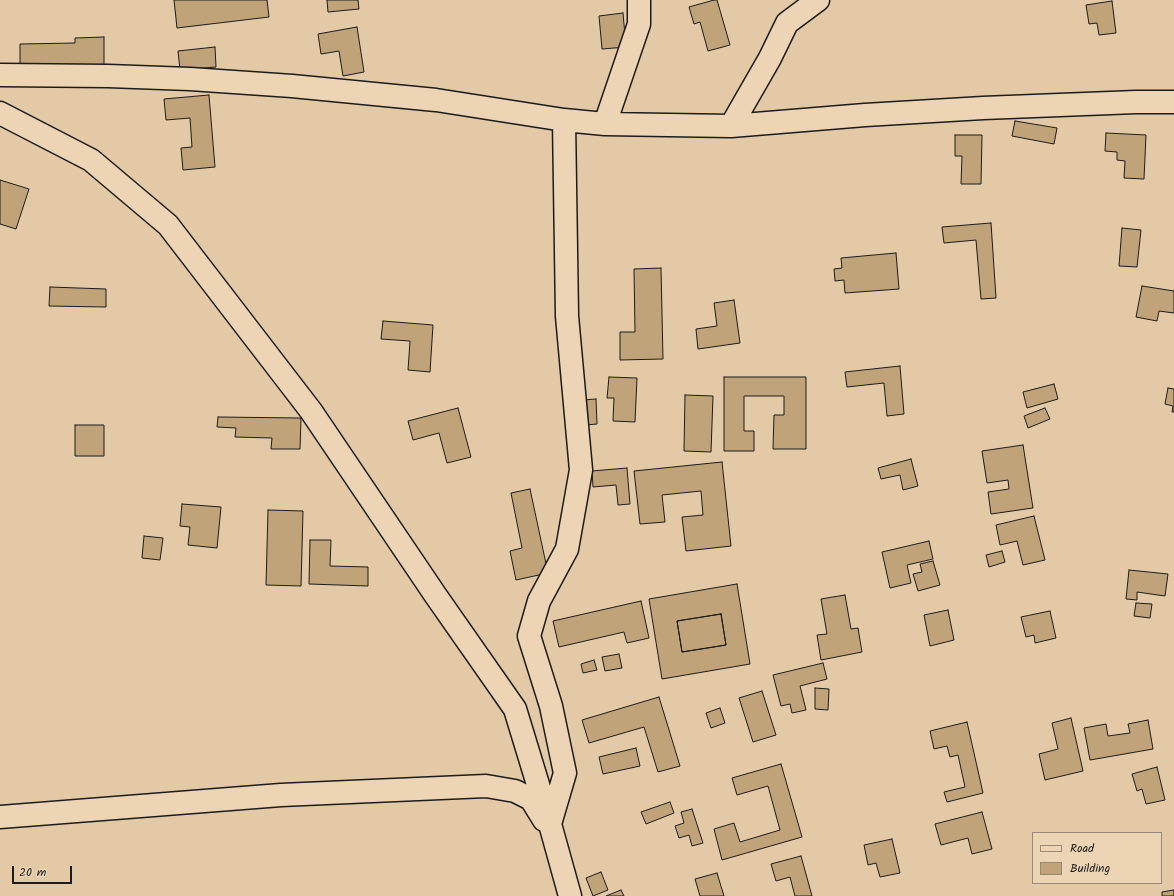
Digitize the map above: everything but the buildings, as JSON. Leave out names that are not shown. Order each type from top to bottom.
[{"type":"street","points":[[605,124],[639,24],[639,0]]},
{"type":"street","points":[[731,126],[770,58],[787,23],[818,0]]},
{"type":"street","points":[[0,75],[190,79],[292,86],[436,100],[564,120],[605,124],[731,126],[865,115],[983,108],[1174,102]]},
{"type":"street","points":[[0,113],[91,160],[168,225],[311,411],[515,710],[570,896]]},
{"type":"street","points":[[552,831],[565,773],[551,706],[529,636],[539,600],[567,549],[581,470],[566,316],[564,120]]},
{"type":"street","points":[[0,817],[281,795],[486,786],[516,791],[531,799],[552,831]]}]
